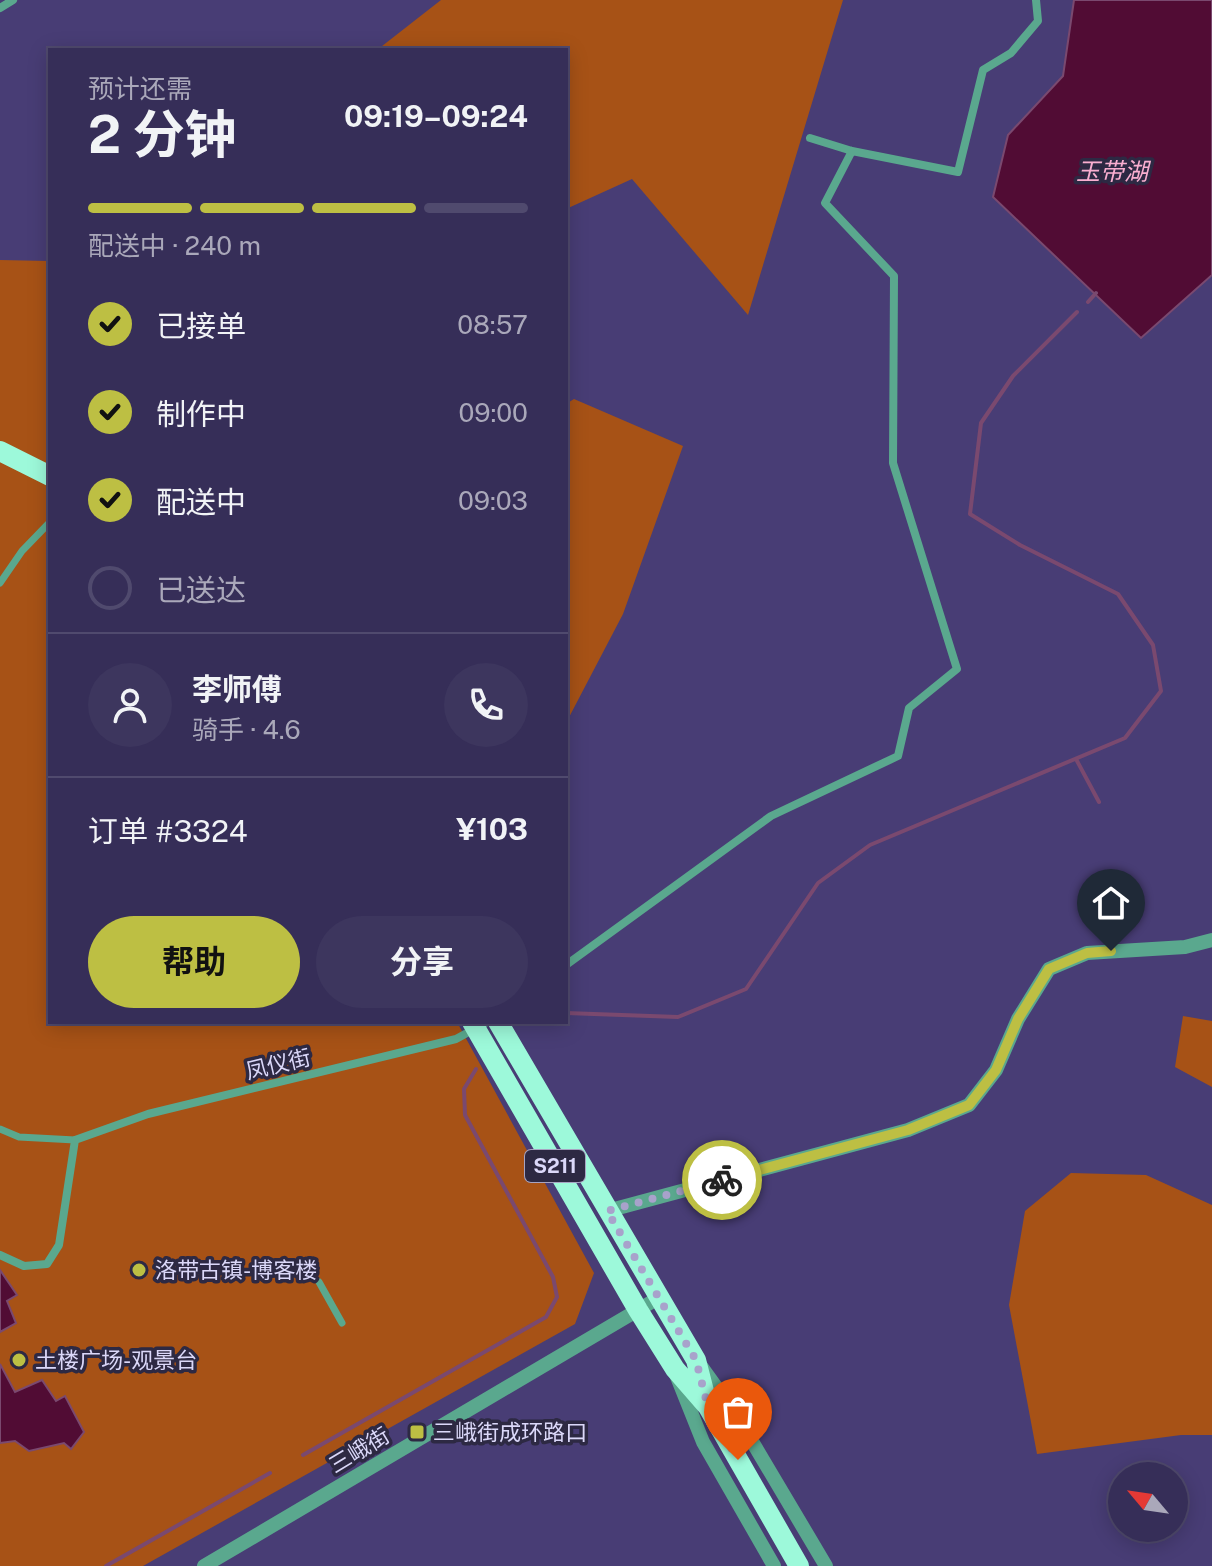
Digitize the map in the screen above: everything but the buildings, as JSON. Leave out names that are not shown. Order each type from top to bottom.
[{"type":"main road","points":[[0,451],[48,475]]},
{"type":"main road","name":"S211","points":[[479,1024],[638,1310],[675,1369],[708,1407],[799,1566]]},
{"type":"main road","name":"S211","points":[[499,1024],[696,1360],[708,1407]]},
{"type":"street","points":[[0,8],[13,0]]},
{"type":"street","points":[[810,138],[852,151],[958,172],[983,70],[1011,53],[1038,21],[1036,0]]},
{"type":"street","points":[[568,964],[771,816],[898,756],[909,708],[957,669],[893,463],[894,276],[825,203],[852,151]]},
{"type":"street","points":[[0,583],[22,551],[48,524]]},
{"type":"street","points":[[607,1211],[908,1130],[969,1105],[996,1070],[1018,1019],[1049,969],[1087,953],[1185,947],[1212,940]]},
{"type":"street","name":"凤仪街","points":[[75,1140],[148,1114],[411,1051],[479,1024]]},
{"type":"street","points":[[0,1129],[19,1137],[75,1140],[59,1245],[47,1264],[24,1266],[0,1255]]},
{"type":"street","points":[[319,1282],[342,1323]]},
{"type":"street","name":"三峨街","points":[[204,1566],[660,1297]]},
{"type":"street","points":[[696,1360],[737,1416],[826,1566]]},
{"type":"street","points":[[675,1369],[687,1408],[703,1442],[774,1566]]},
{"type":"shaded area","points":[[441,0],[843,0],[748,315],[632,179],[568,208],[568,48],[380,48]]},
{"type":"shaded area","points":[[0,260],[48,261],[48,1024],[458,1024],[594,1273],[575,1324],[143,1566],[0,1566]]},
{"type":"shaded area","points":[[574,399],[683,446],[623,614],[568,719],[568,403]]},
{"type":"shaded area","points":[[1183,1016],[1212,1021],[1212,1087],[1175,1067]]},
{"type":"shaded area","points":[[1071,1173],[1146,1175],[1212,1205],[1212,1435],[1181,1435],[1037,1454],[1009,1305],[1025,1211]]},
{"type":"water","name":"玉带湖","points":[[1074,0],[1212,0],[1212,275],[1141,338],[993,197],[1008,135],[1063,76]]},
{"type":"water","points":[[0,1270],[17,1295],[7,1301],[16,1323],[0,1332]]},
{"type":"water","points":[[0,1364],[15,1392],[42,1380],[56,1401],[65,1396],[84,1432],[71,1449],[64,1443],[29,1451],[15,1441],[0,1443]]},
{"type":"waterway","points":[[1088,302],[1096,293]]},
{"type":"waterway","points":[[568,1013],[678,1017],[746,989],[818,883],[870,845],[1125,738],[1161,691],[1153,645],[1118,594],[1020,545],[970,514],[981,423],[1013,376],[1077,312]]},
{"type":"waterway","points":[[1076,759],[1099,802]]},
{"type":"waterway","points":[[303,1455],[546,1317],[557,1297],[553,1277],[465,1115],[464,1089],[476,1069]]},
{"type":"waterway","points":[[106,1566],[270,1473]]},
{"type":"way so far","points":[[722,1180],[607,1211],[696,1360],[708,1407],[738,1460]]},
{"type":"place","name":"洛带古镇-博客楼","points":[[139,1270]]},
{"type":"place","name":"土楼广场-观景台","points":[[19,1360]]},
{"type":"place","name":"三峨街成环路口","points":[[417,1432]]},
{"type":"route","points":[[722,1180],[908,1130],[969,1105],[996,1070],[1018,1019],[1049,969],[1087,953],[1111,951]]}]
